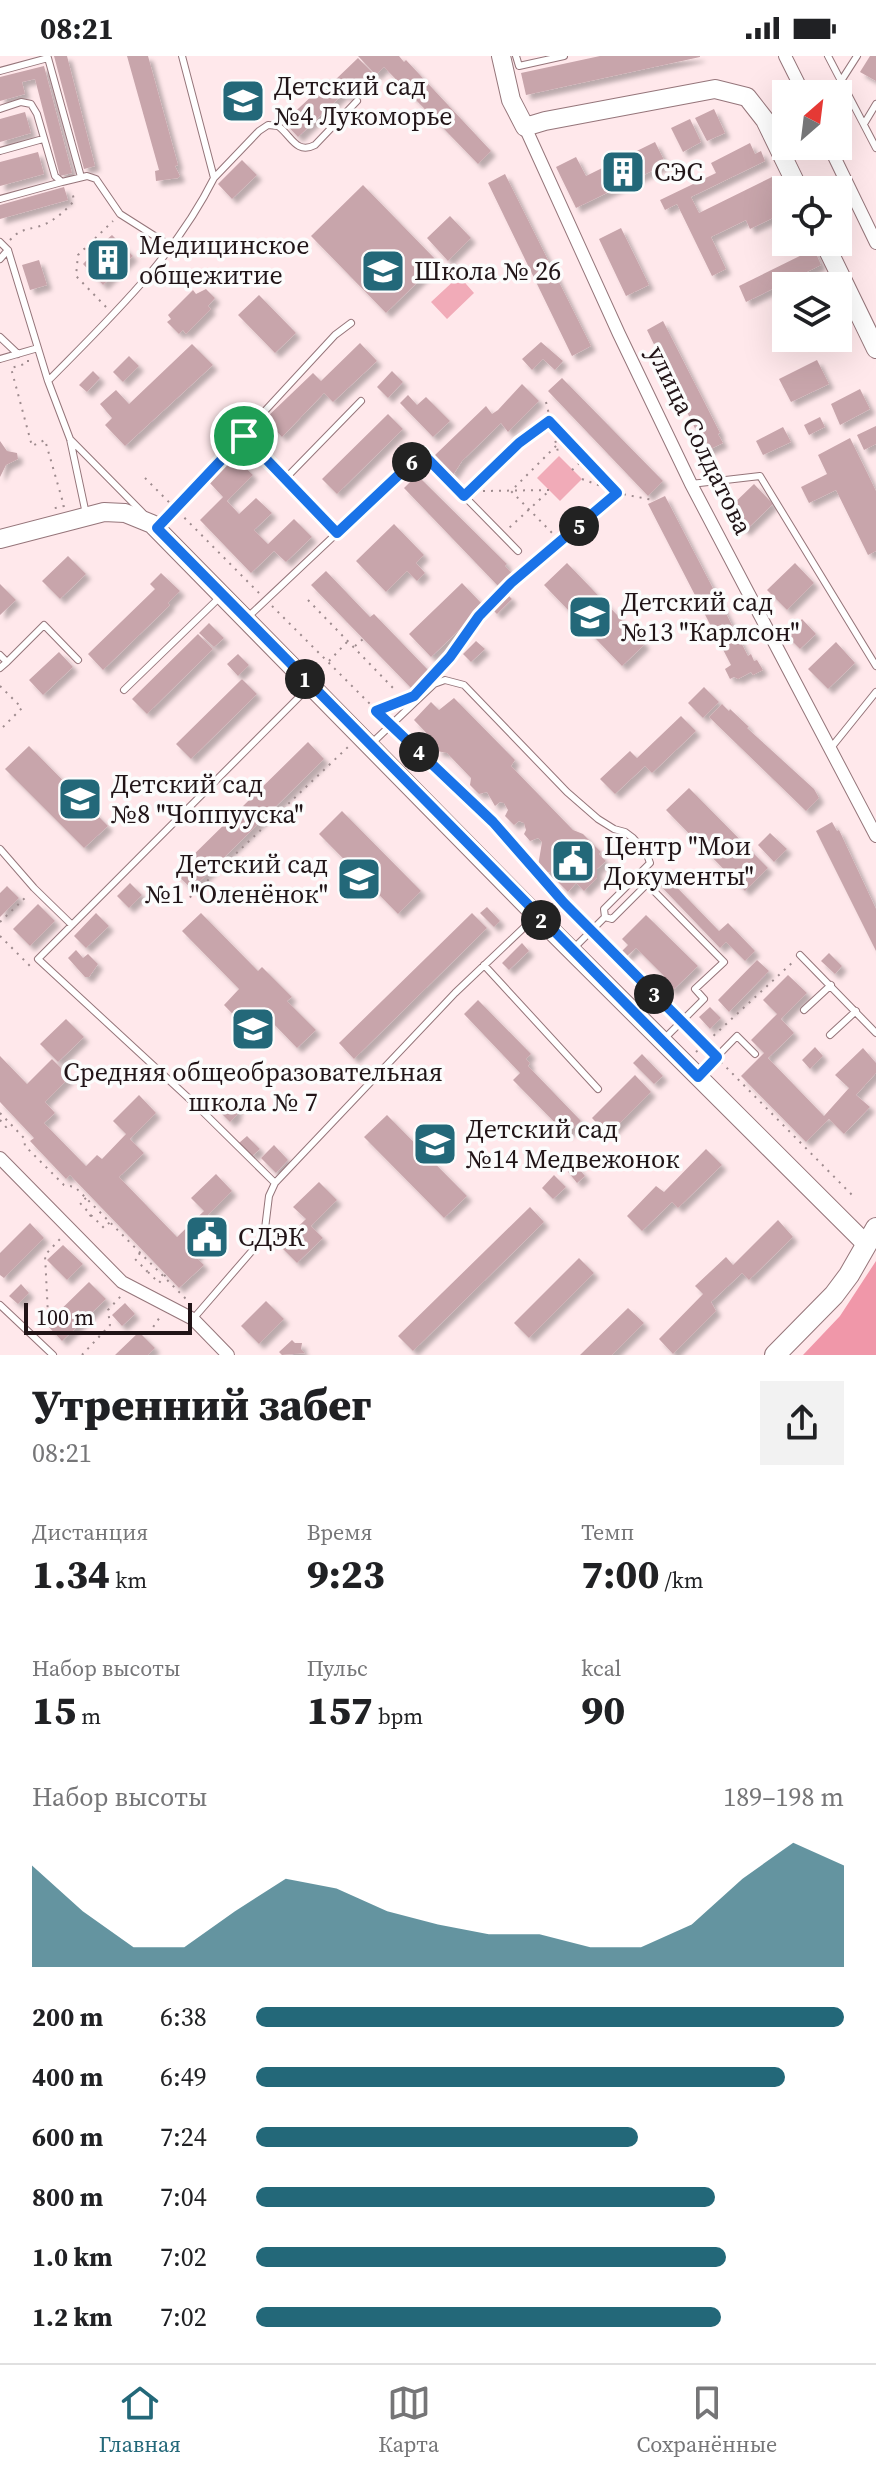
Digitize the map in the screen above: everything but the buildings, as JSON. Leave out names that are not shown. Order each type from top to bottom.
[{"type":"main road","name":"улица Солдатова","points":[[501,56],[511,100],[525,127]]},
{"type":"main road","points":[[525,127],[715,89],[747,97],[765,120],[792,176]]},
{"type":"main road","points":[[831,256],[876,349]]},
{"type":"main road","points":[[0,539],[115,511],[155,526],[691,1070],[871,1236],[834,1295],[775,1355]]},
{"type":"street","points":[[785,56],[797,80]]},
{"type":"street","name":"улица Солдатова","points":[[525,127],[691,484],[876,836]]},
{"type":"street","points":[[836,160],[876,243]]},
{"type":"street","points":[[0,1158],[122,1282],[193,1319],[228,1355]]},
{"type":"lane","points":[[182,56],[214,178]]},
{"type":"lane","points":[[516,56],[519,66],[564,56]]},
{"type":"lane","points":[[828,56],[840,80]]},
{"type":"lane","points":[[842,80],[857,56]]},
{"type":"lane","points":[[0,71],[48,58],[81,177]]},
{"type":"lane","points":[[48,381],[145,282],[191,219],[214,178],[263,127],[278,126],[299,147],[307,149],[315,145],[357,101]]},
{"type":"lane","points":[[0,109],[21,102],[31,104],[37,114],[49,164],[62,182]]},
{"type":"lane","points":[[852,102],[876,148]]},
{"type":"lane","points":[[864,124],[876,104]]},
{"type":"lane","points":[[0,151],[43,139]]},
{"type":"lane","points":[[0,199],[87,176],[96,179],[120,214],[172,247]]},
{"type":"lane","points":[[0,242],[8,250],[48,381],[70,439],[86,516]]},
{"type":"lane","points":[[0,259],[8,250]]},
{"type":"lane","points":[[202,479],[335,335],[351,323]]},
{"type":"lane","points":[[0,337],[22,353]]},
{"type":"lane","points":[[0,359],[38,348]]},
{"type":"lane","points":[[285,479],[361,401]]},
{"type":"lane","points":[[244,436],[337,533]]},
{"type":"lane","points":[[70,439],[155,526]]},
{"type":"lane","points":[[467,493],[519,443]]},
{"type":"lane","points":[[246,619],[422,453],[467,493],[518,551]]},
{"type":"lane","points":[[691,484],[760,476],[876,666]]},
{"type":"lane","points":[[124,690],[222,594]]},
{"type":"lane","points":[[0,668],[44,625],[78,660]]},
{"type":"lane","points":[[0,655],[7,662]]},
{"type":"lane","points":[[370,745],[434,684],[445,680],[464,685],[567,792],[598,819],[625,832],[651,859],[643,873],[604,909],[605,917]]},
{"type":"lane","points":[[275,1183],[196,1105],[38,959],[311,685]]},
{"type":"lane","points":[[830,749],[876,692]]},
{"type":"lane","points":[[0,849],[72,925]]},
{"type":"lane","points":[[605,917],[612,919],[647,884],[724,962],[695,989],[704,999],[663,1041]]},
{"type":"lane","points":[[193,1319],[264,1237],[269,1196],[275,1183],[536,915]]},
{"type":"lane","points":[[571,951],[605,917]]},
{"type":"lane","points":[[800,955],[876,1033]]},
{"type":"lane","points":[[484,965],[598,1089]]},
{"type":"lane","points":[[804,1010],[831,985]]},
{"type":"lane","points":[[830,1035],[856,1011]]},
{"type":"lane","points":[[691,1070],[717,1057],[737,1036],[755,1054]]},
{"type":"lane","points":[[0,1305],[53,1355]]},
{"type":"path","points":[[8,250],[10,239],[21,229],[40,226],[63,213],[74,201],[71,180]]},
{"type":"path","points":[[113,314],[76,276],[78,255],[120,214]]},
{"type":"path","points":[[22,353],[28,363],[11,368],[32,446],[45,440],[64,506],[51,509]]},
{"type":"path","points":[[546,402],[559,456]]},
{"type":"path","points":[[519,443],[549,421]]},
{"type":"path","points":[[549,421],[617,493]]},
{"type":"path","points":[[511,491],[556,446]]},
{"type":"path","points":[[572,470],[585,458]]},
{"type":"path","points":[[145,478],[376,711],[493,822],[591,930],[855,1198]]},
{"type":"path","points":[[155,526],[202,479]]},
{"type":"path","points":[[582,479],[617,493],[653,500]]},
{"type":"path","points":[[467,493],[550,490],[502,534]]},
{"type":"path","points":[[511,491],[560,542]]},
{"type":"path","points":[[432,676],[450,657],[479,616],[511,583],[617,493]]},
{"type":"path","points":[[308,600],[395,690]]},
{"type":"path","points":[[354,647],[363,639]]},
{"type":"path","points":[[328,662],[348,641]]},
{"type":"path","points":[[0,686],[22,708],[0,730]]},
{"type":"path","points":[[376,711],[414,696]]},
{"type":"path","points":[[184,903],[349,746]]},
{"type":"path","points":[[0,922],[34,888]]},
{"type":"path","points":[[0,936],[31,967]]},
{"type":"path","points":[[691,1070],[704,1045],[800,955]]},
{"type":"path","points":[[0,1113],[24,1138],[25,1146],[52,1177],[85,1195],[165,1276],[186,1299],[183,1302]]},
{"type":"path","points":[[0,1120],[6,1127],[10,1123]]},
{"type":"path","points":[[14,1127],[19,1122]]},
{"type":"path","points":[[27,1157],[31,1153]]},
{"type":"path","points":[[43,1165],[48,1160]]},
{"type":"path","points":[[85,1195],[80,1203],[104,1228],[112,1221]]},
{"type":"path","points":[[87,1219],[91,1215]]},
{"type":"path","points":[[31,1334],[48,1315],[45,1255],[60,1239]]},
{"type":"path","points":[[139,1250],[135,1259],[159,1283],[165,1276]]},
{"type":"path","points":[[142,1275],[147,1271]]},
{"type":"path","points":[[82,1355],[110,1325],[108,1310],[121,1296]]},
{"type":"path","points":[[143,1333],[147,1336],[160,1317]]},
{"type":"shaded area","points":[[459,276],[474,293],[447,319],[431,302]]},
{"type":"shaded area","points":[[559,456],[582,479],[560,501],[537,478]]},
{"type":"shaded area","points":[[876,1261],[876,1355],[803,1355],[840,1316]]},
{"type":"place","name":"Детский сад №4 Лукоморье","points":[[243,101]]},
{"type":"place","name":"СЭС","points":[[623,172]]},
{"type":"place","name":"Медицинское общежитие","points":[[108,260]]},
{"type":"place","name":"Школа № 26","points":[[383,271]]},
{"type":"place","name":"Детский сад №13 \"Карлсон\"","points":[[590,617]]},
{"type":"place","name":"Детский сад №8 \"Чоппууска\"","points":[[80,799]]},
{"type":"place","name":"Центр \"Мои Документы\"","points":[[573,861]]},
{"type":"place","name":"Детский сад №1 \"Оленёнок\"","points":[[359,879]]},
{"type":"place","name":"Cредняя общеобразовательная школа № 7","points":[[253,1029]]},
{"type":"place","name":"Детский сад №14 Медвежонок","points":[[435,1144]]},
{"type":"place","name":"СДЭК","points":[[207,1237]]},
{"type":"route","points":[[549,421],[617,493],[511,583],[479,616],[450,657],[414,696],[376,711],[493,822],[564,903],[717,1057],[698,1077],[157,528],[244,436],[337,533],[422,453],[464,496],[519,443],[549,421]]}]
